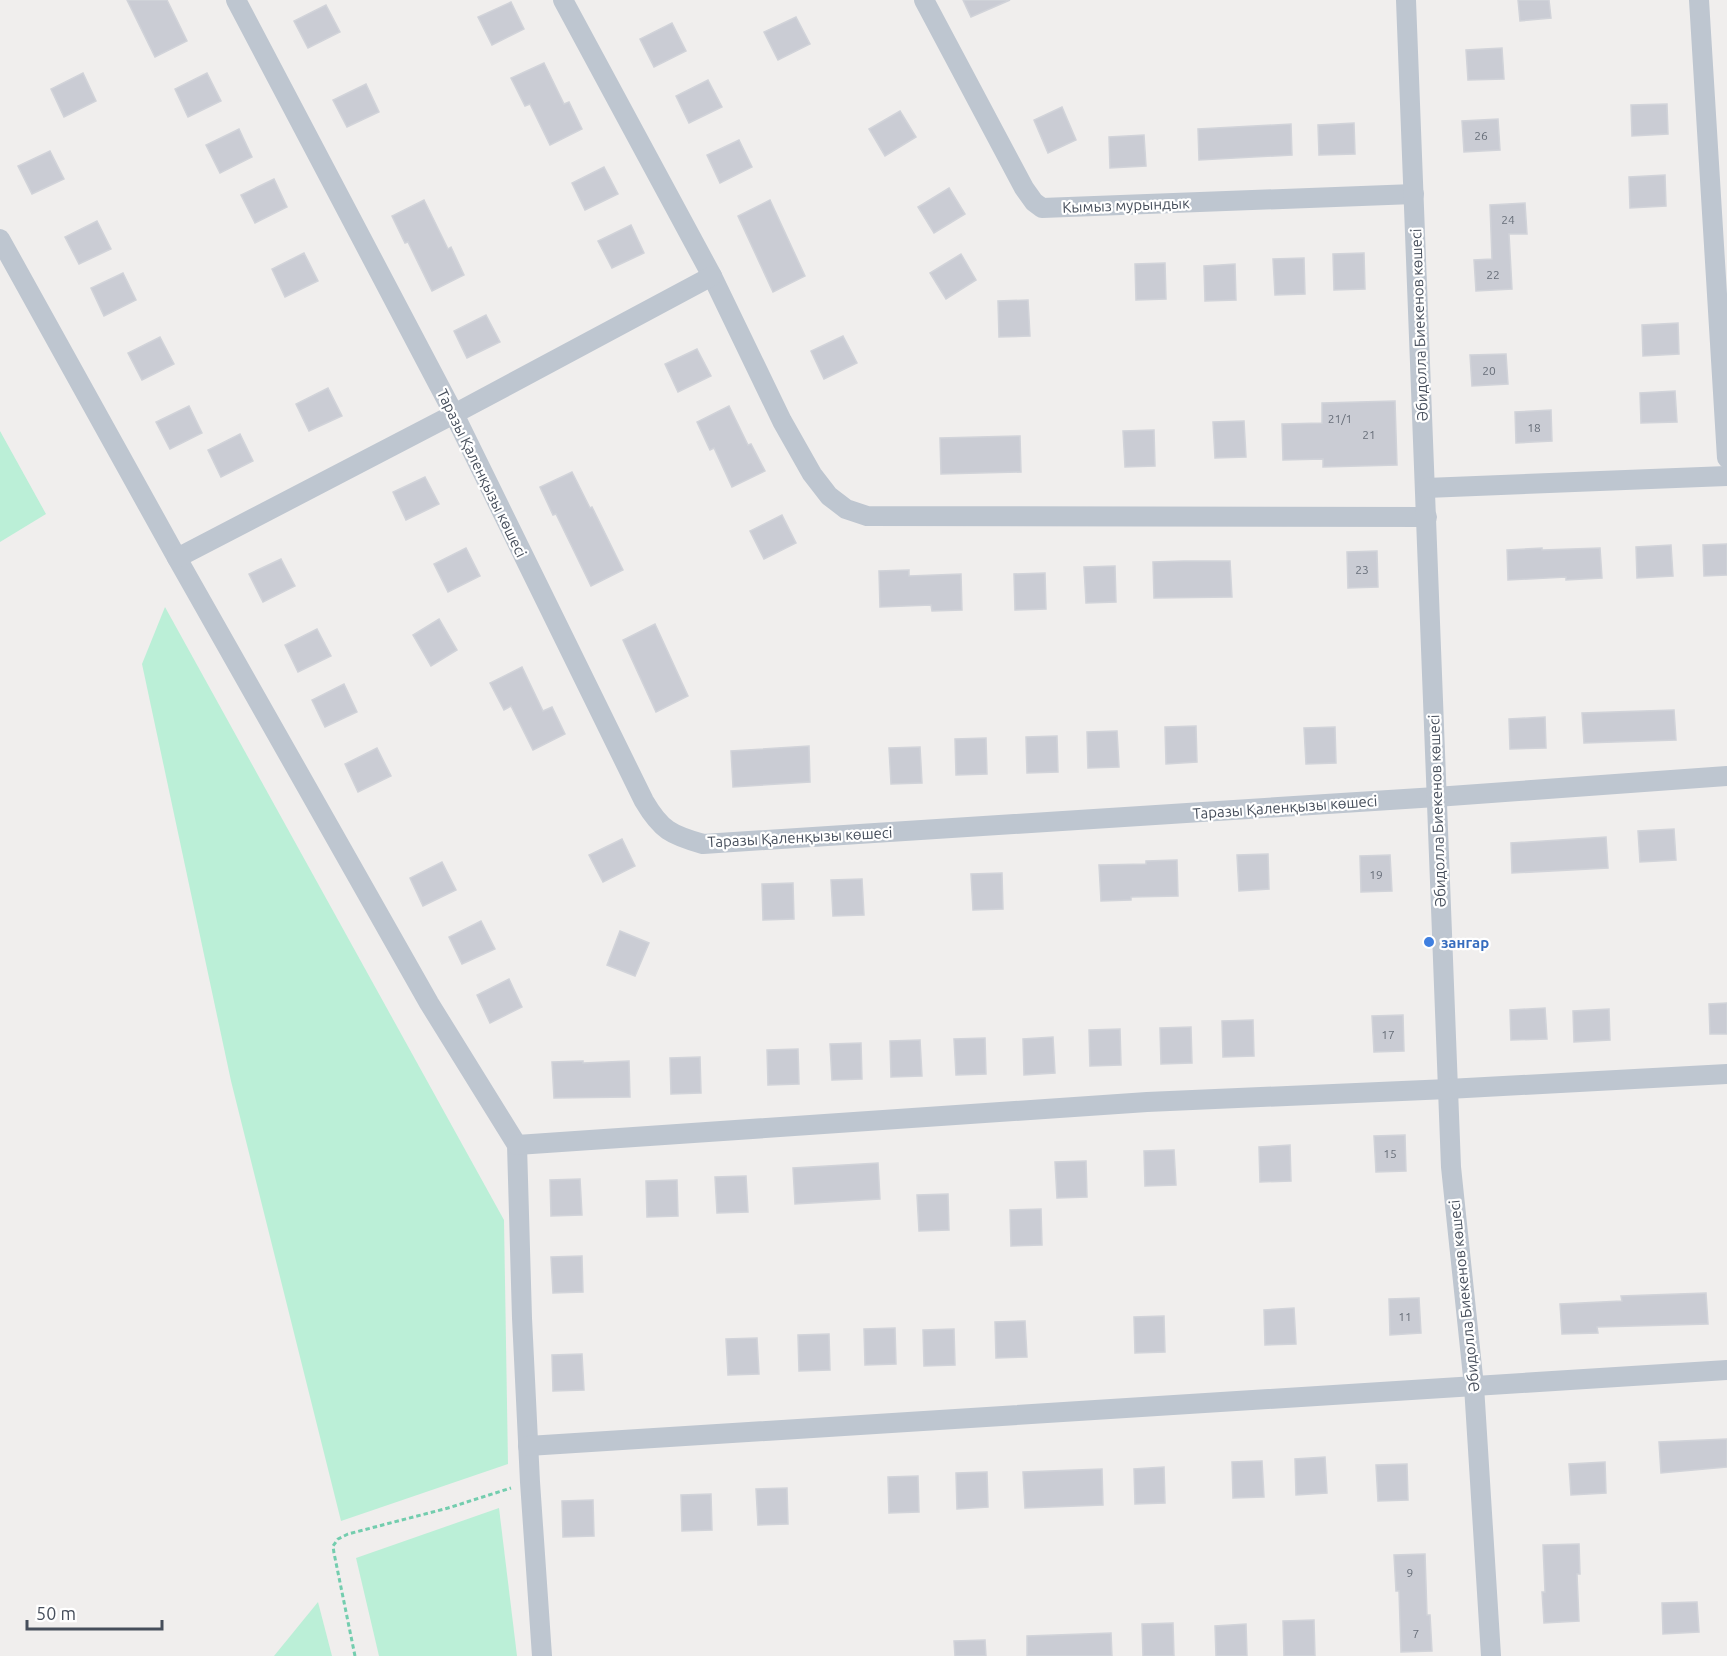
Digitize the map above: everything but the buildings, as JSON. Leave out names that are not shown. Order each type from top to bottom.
[{"type":"street","name":"Таразы Қаленқызы көшесі","points":[[236,0],[454,414],[644,801],[654,819],[666,830],[703,844],[1727,776]]},
{"type":"street","points":[[563,0],[712,276],[782,421],[812,474],[829,496],[846,510],[867,516],[1427,517]]},
{"type":"street","name":"Кымыз мурындык","points":[[924,0],[1024,188],[1034,202],[1042,208],[1414,194]]},
{"type":"street","name":"Әбидолла Биекенов көшесі","points":[[1406,0],[1451,1167],[1474,1386],[1491,1656]]},
{"type":"street","points":[[1699,0],[1727,458]]},
{"type":"street","points":[[0,239],[177,558],[429,1003],[517,1145],[528,1446],[542,1656]]},
{"type":"street","points":[[177,558],[712,276]]},
{"type":"street","points":[[1426,488],[1727,476]]},
{"type":"street","points":[[517,1145],[1147,1102],[1727,1074]]},
{"type":"street","points":[[528,1446],[1727,1370]]},
{"type":"path","points":[[355,1656],[334,1553],[333,1546],[338,1539],[348,1534],[448,1508],[530,1482]]},
{"type":"green space","points":[[0,431],[46,514],[0,542]]},
{"type":"green space","points":[[165,607],[504,1220],[508,1464],[341,1521],[231,1081],[142,664]]},
{"type":"green space","points":[[499,1508],[517,1656],[379,1656],[356,1558]]},
{"type":"green space","points":[[318,1602],[332,1656],[274,1656]]},
{"type":"place","name":"зангар","points":[[1429,942]]}]
